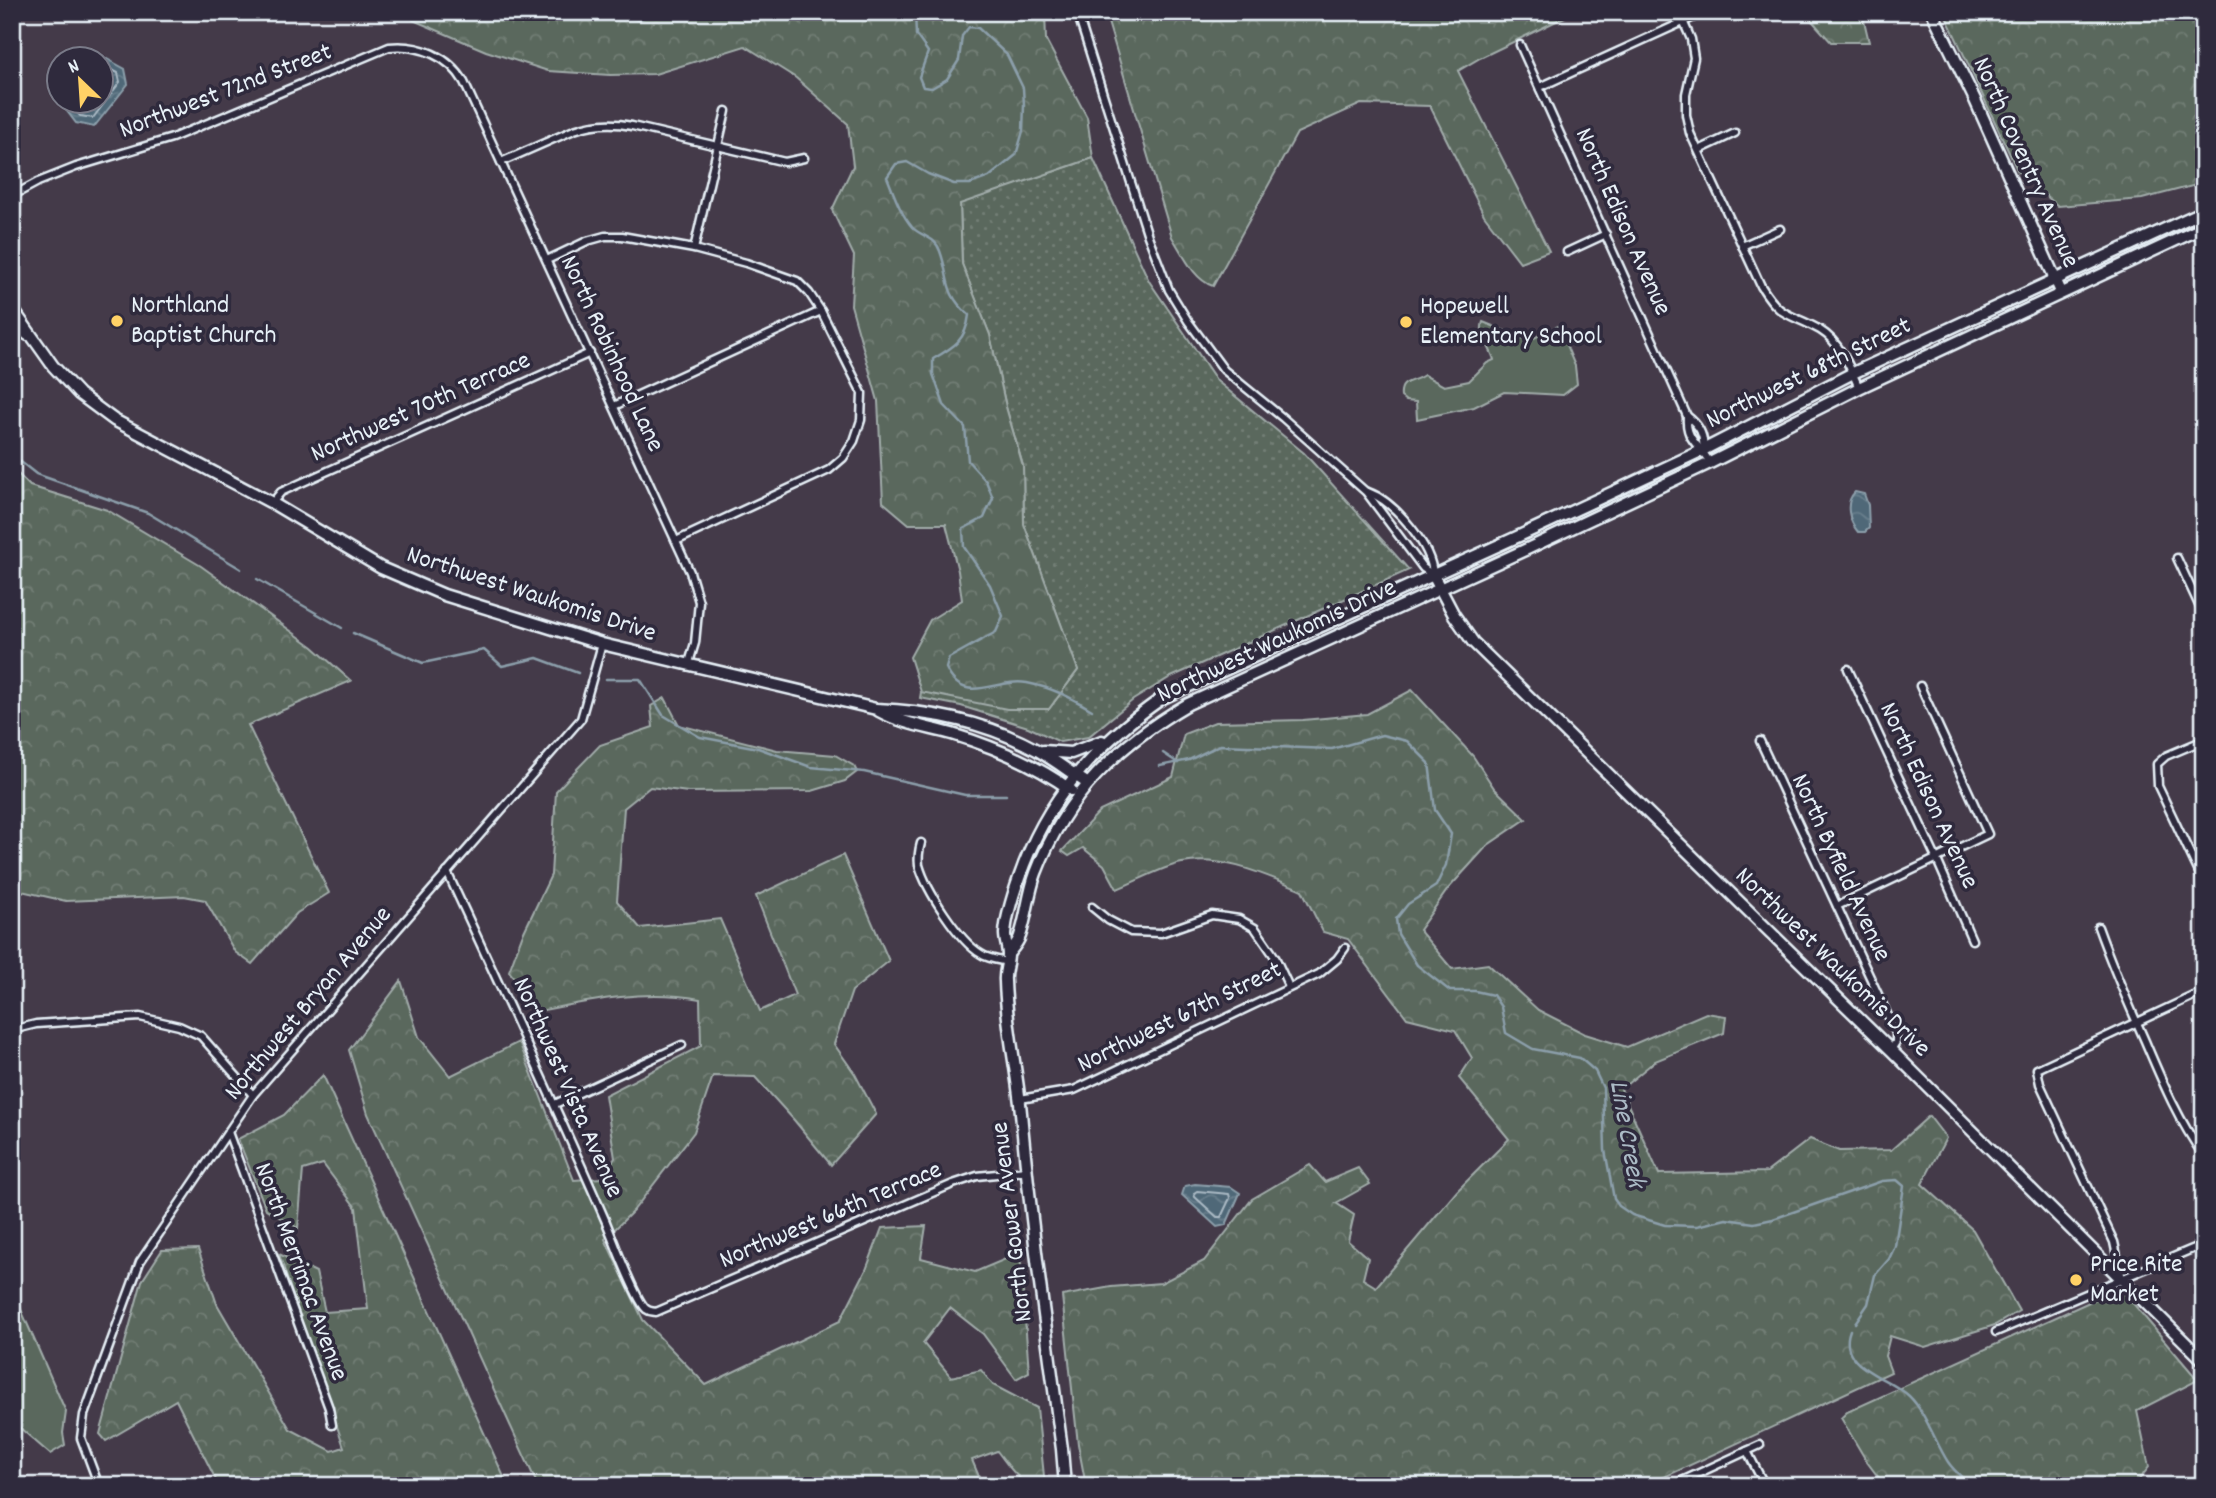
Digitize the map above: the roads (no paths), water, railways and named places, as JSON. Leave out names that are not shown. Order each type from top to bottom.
[{"type":"main road","name":"North Coventry Avenue","points":[[1932,12],[1975,100],[2061,292]]},
{"type":"main road","name":"Northwest 68th Street","points":[[1433,575],[1703,450],[1853,373],[2204,211]]},
{"type":"main road","name":"Northwest 68th Street","points":[[1439,589],[1710,463],[1859,388],[2061,292],[2204,228]]},
{"type":"main road","name":"Northwest Waukomis Drive","points":[[12,308],[52,366],[79,394],[114,420],[272,503],[381,568],[444,595],[602,645],[876,709],[901,710],[973,723],[1037,750],[1087,783],[1154,724],[1188,704],[1439,589]]},
{"type":"main road","name":"Northwest Waukomis Drive","points":[[12,322],[31,338]]},
{"type":"main road","points":[[1519,536],[1525,550]]},
{"type":"main road","name":"Northwest Waukomis Drive","points":[[1161,699],[1433,575],[1473,642],[1891,1050],[2204,1361]]},
{"type":"main road","name":"North Gower Avenue","points":[[1008,958],[1005,935],[1023,868],[1050,811],[1074,775],[1109,738],[1161,699]]},
{"type":"main road","name":"Northwest Waukomis Drive","points":[[876,709],[897,720],[988,746],[1017,758],[1079,795]]},
{"type":"main road","points":[[1037,750],[1071,753],[1109,738]]},
{"type":"main road","name":"North Gower Avenue","points":[[1065,1486],[1004,977],[1008,958],[1020,937],[1030,888],[1037,871],[1053,836],[1087,783]]},
{"type":"street","points":[[1077,12],[1148,236],[1164,280],[1179,308],[1224,370],[1366,492],[1423,568],[1433,575]]},
{"type":"street","points":[[1679,12],[1691,39],[1694,58],[1686,94],[1686,115],[1690,133],[1760,286],[1783,314],[1831,339],[1853,373],[1859,388]]},
{"type":"street","points":[[1540,88],[1704,12]]},
{"type":"street","name":"North Edison Avenue","points":[[1520,45],[1687,416],[1696,423],[1704,440],[1703,450]]},
{"type":"street","name":"Northwest 72nd Street","points":[[12,196],[76,167],[172,138],[389,47],[409,46],[449,62],[453,67]]},
{"type":"street","name":"North Robinhood Lane","points":[[453,67],[464,82],[690,572],[699,602],[695,643],[688,666]]},
{"type":"street","points":[[694,248],[726,111]]},
{"type":"street","points":[[501,162],[574,130],[599,124],[632,126],[785,162],[804,158]]},
{"type":"street","points":[[1699,150],[1735,133]]},
{"type":"street","points":[[1742,246],[1780,229]]},
{"type":"street","points":[[1567,252],[1606,234]]},
{"type":"street","points":[[547,260],[587,241],[605,236],[622,236],[694,248],[797,281],[821,311],[862,393],[858,431],[843,457],[820,476],[676,541]]},
{"type":"street","points":[[614,406],[821,311]]},
{"type":"street","name":"Northwest 70th Terrace","points":[[272,503],[281,492],[590,353]]},
{"type":"street","name":"North Edison Avenue","points":[[1687,416],[1686,428],[1694,444],[1703,450],[1710,463]]},
{"type":"street","points":[[1366,492],[1380,497],[1415,533],[1433,563],[1433,575]]},
{"type":"street","points":[[2177,558],[2204,616]]},
{"type":"street","name":"Northwest Bryan Avenue","points":[[99,1486],[81,1438],[84,1415],[139,1262],[253,1095],[581,719],[602,645]]},
{"type":"street","name":"North Edison Avenue","points":[[1848,669],[1972,940]]},
{"type":"street","points":[[1837,906],[1988,834],[1920,686]]},
{"type":"street","points":[[2204,740],[2166,756],[2157,764],[2158,786],[2204,883]]},
{"type":"street","name":"North Byfield Avenue","points":[[1759,741],[1896,1033],[1896,1042],[1891,1050]]},
{"type":"street","points":[[921,843],[918,863],[937,903],[962,936],[982,955],[1008,958]]},
{"type":"street","name":"Northwest Vista Avenue","points":[[447,872],[555,1104],[639,1297],[645,1308],[656,1312]]},
{"type":"street","points":[[1092,907],[1108,920],[1131,932],[1161,933],[1212,915],[1239,919],[1255,928],[1275,957],[1289,987]]},
{"type":"street","points":[[2098,927],[2171,1101],[2204,1156]]},
{"type":"street","name":"Northwest 67th Street","points":[[1020,1099],[1074,1090],[1328,968],[1345,948]]},
{"type":"street","points":[[2122,1280],[2114,1242],[2040,1084],[2037,1069],[2204,991]]},
{"type":"street","points":[[12,1030],[36,1024],[140,1017],[178,1026],[201,1036],[253,1095]]},
{"type":"street","points":[[555,1104],[682,1045]]},
{"type":"street","name":"North Merrimac Avenue","points":[[228,1132],[329,1408],[332,1425]]},
{"type":"street","name":"Northwest 66th Terrace","points":[[656,1312],[953,1184],[977,1176],[1026,1171]]},
{"type":"street","points":[[1996,1332],[2204,1244]]},
{"type":"street","points":[[1671,1486],[1760,1445]]},
{"type":"street","points":[[1747,1451],[1765,1486]]},
{"type":"water","points":[[116,64],[125,69],[128,84],[116,99]]},
{"type":"water","points":[[71,116],[103,116],[94,127],[76,123]]},
{"type":"water","points":[[1855,492],[1864,494],[1868,505],[1869,528],[1865,532],[1858,532],[1850,517],[1850,501]]},
{"type":"water","points":[[1195,1184],[1231,1187],[1240,1193],[1226,1225],[1217,1227],[1182,1195],[1185,1186]]},
{"type":"waterway","name":"Line Creek","points":[[621,12],[638,20],[655,12]]},
{"type":"waterway","name":"Line Creek","points":[[915,12],[916,35],[928,52],[919,77],[923,87],[932,88],[947,79],[959,60],[962,36],[969,27],[978,28],[1007,55],[1023,88],[1024,105],[1023,131],[1016,155],[989,177],[970,184],[954,184],[907,162],[896,164],[887,177],[908,222],[938,246],[951,292],[969,315],[965,331],[958,342],[933,359],[933,374],[944,405],[965,427],[968,461],[986,481],[993,498],[984,518],[963,529],[964,547],[990,585],[1003,616],[996,632],[949,658],[946,668],[953,680],[972,689],[1016,682],[1027,683],[1061,694],[1092,710]]},
{"type":"waterway","points":[[12,455],[36,474],[148,513],[241,569]]},
{"type":"waterway","points":[[257,579],[342,628]]},
{"type":"waterway","points":[[353,633],[423,663],[484,650],[502,666],[537,658],[578,673]]},
{"type":"waterway","points":[[606,679],[640,679],[663,715],[700,737],[758,748],[811,767],[864,772],[965,795],[1006,795]]},
{"type":"waterway","name":"Line Creek","points":[[1160,766],[1189,760],[1220,745],[1332,749],[1382,735],[1407,741],[1429,763],[1435,810],[1451,834],[1446,865],[1436,886],[1408,904],[1396,919],[1398,934],[1417,965],[1450,991],[1475,991],[1493,995],[1501,1007],[1506,1033],[1533,1049],[1580,1058],[1595,1071],[1603,1088],[1605,1150],[1614,1199],[1632,1215],[1665,1225],[1697,1226],[1726,1219],[1754,1223],[1773,1219],[1882,1181],[1897,1180],[1904,1186],[1895,1246],[1889,1259],[1875,1275],[1868,1304],[1855,1323]]},
{"type":"waterway","name":"Line Creek","points":[[1163,753],[1178,763]]},
{"type":"waterway","name":"Line Creek","points":[[1850,1330],[1850,1353],[1867,1370],[1900,1389],[1915,1402],[1948,1462],[1971,1486]]},
{"type":"place","name":"Northland Baptist Church","points":[[117,321]]},
{"type":"place","name":"Hopewell Elementary School","points":[[1406,322]]},
{"type":"place","name":"Price Rite Market","points":[[2076,1280]]}]
